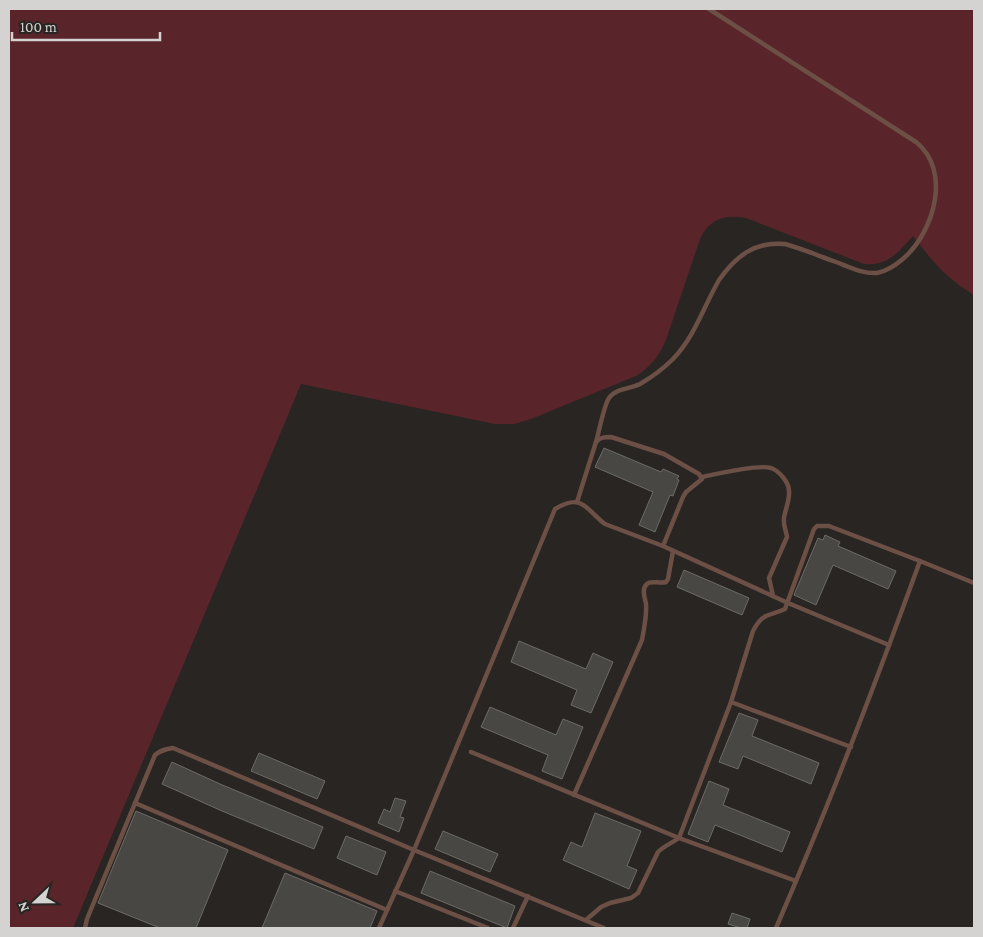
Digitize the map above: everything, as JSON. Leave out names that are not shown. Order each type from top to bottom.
[{"type":"lane","points":[[577,502],[607,401],[616,392],[643,382],[675,357],[692,334],[719,280],[739,257],[756,247],[776,243],[785,244],[855,270],[878,272],[893,267],[914,248],[925,229],[933,209],[936,189],[934,171],[922,147],[709,9]]},
{"type":"lane","points":[[596,442],[604,437],[611,437],[664,454],[702,477]]},
{"type":"lane","points":[[664,546],[683,497],[702,477],[728,471],[761,467],[771,468],[779,473],[786,482],[790,492],[784,518],[787,537],[769,578],[774,596]]},
{"type":"lane","points":[[379,928],[414,850],[555,509],[570,502],[577,502],[592,511],[605,524],[664,546],[788,603],[889,645]]},
{"type":"lane","points":[[586,920],[601,907],[631,898],[638,893],[658,852],[679,838],[731,702],[753,631],[759,620],[764,616],[785,609],[812,533],[817,526],[829,526],[974,583]]},
{"type":"lane","points":[[574,795],[642,640],[646,619],[645,588],[650,582],[666,582],[673,551]]},
{"type":"lane","points":[[776,928],[850,747],[920,561]]},
{"type":"lane","points":[[731,702],[850,747]]},
{"type":"lane","points":[[85,928],[87,919],[155,755],[167,748],[173,748],[604,928]]},
{"type":"lane","points":[[471,752],[679,838],[796,881]]},
{"type":"lane","points":[[136,803],[387,910]]},
{"type":"lane","points":[[395,891],[488,928]]},
{"type":"lane","points":[[513,928],[528,896]]},
{"type":"shaded area","points":[[9,9],[974,9],[974,295],[940,269],[913,236],[887,260],[880,263],[864,264],[746,218],[731,217],[713,223],[700,239],[666,340],[650,365],[636,376],[531,419],[514,424],[495,424],[301,384],[73,928],[9,928]]},
{"type":"building","points":[[604,448],[661,472],[663,469],[679,476],[673,496],[670,495],[655,532],[639,525],[653,492],[595,467]]},
{"type":"building","points":[[825,535],[840,542],[838,546],[896,571],[888,589],[833,565],[816,605],[794,595],[818,538],[823,540]]},
{"type":"building","points":[[684,570],[749,598],[742,615],[677,587]]},
{"type":"building","points":[[519,641],[586,669],[593,653],[613,662],[591,713],[571,705],[577,690],[511,662]]},
{"type":"building","points":[[490,707],[556,735],[563,719],[583,727],[562,779],[542,771],[548,755],[481,727]]},
{"type":"building","points":[[739,713],[758,720],[752,736],[819,763],[811,784],[743,756],[738,769],[719,762]]},
{"type":"building","points":[[259,753],[325,781],[317,799],[251,771]]},
{"type":"building","points":[[172,762],[323,827],[314,849],[162,784]]},
{"type":"building","points":[[709,781],[729,789],[723,805],[790,832],[782,852],[715,825],[708,842],[688,834]]},
{"type":"building","points":[[395,798],[406,801],[400,817],[404,818],[399,832],[378,823],[384,809],[390,812]]},
{"type":"building","points":[[136,811],[228,850],[196,928],[160,928],[98,903]]},
{"type":"building","points":[[595,813],[641,831],[627,866],[637,870],[629,889],[563,860],[571,842],[582,847]]},
{"type":"building","points":[[443,831],[498,854],[490,872],[435,849]]},
{"type":"building","points":[[346,836],[386,852],[377,875],[337,858]]},
{"type":"building","points":[[430,871],[515,906],[507,928],[421,893]]},
{"type":"building","points":[[285,873],[377,911],[370,928],[262,928]]},
{"type":"building","points":[[732,913],[750,919],[747,928],[728,924]]}]
